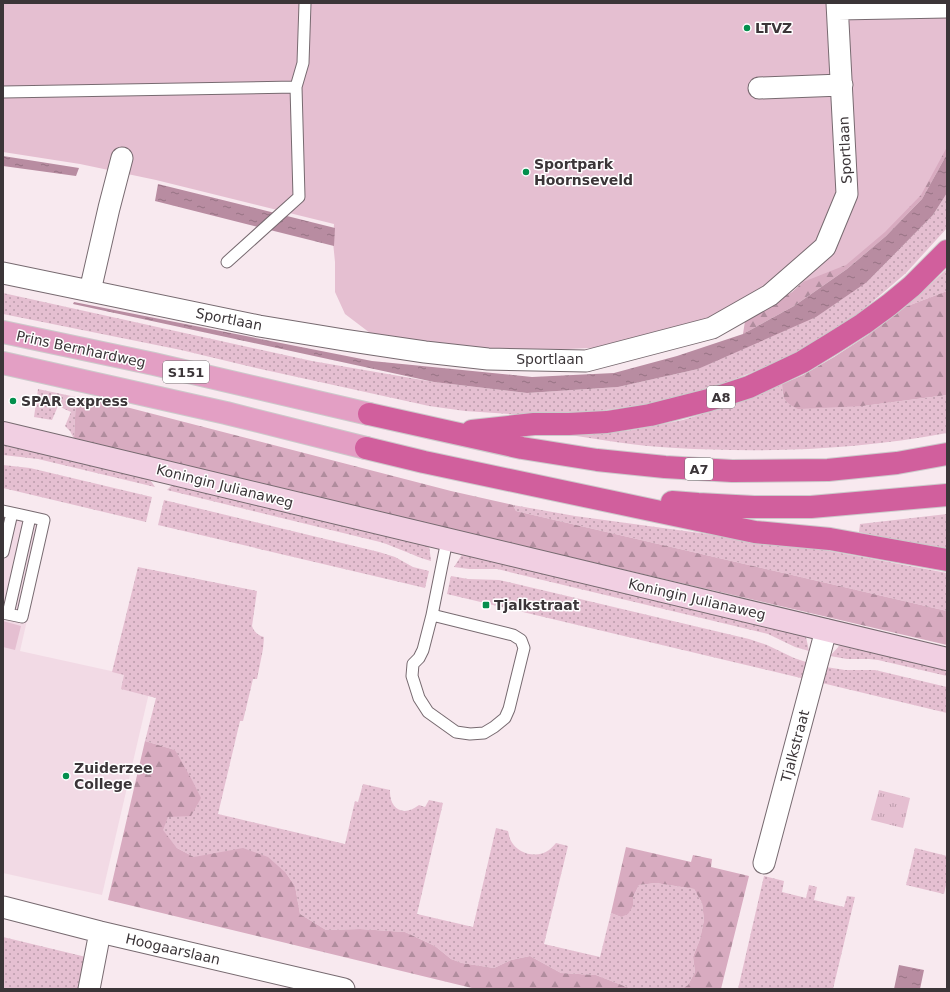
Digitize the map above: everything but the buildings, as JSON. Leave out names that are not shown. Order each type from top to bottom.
[{"type":"highway","name":"A8","points":[[453,433],[534,424],[607,422],[650,415],[710,400],[749,387],[802,362],[863,324],[912,286],[947,251]]},
{"type":"highway","name":"S151","points":[[369,414],[453,433]]},
{"type":"highway","name":"A7","points":[[453,433],[522,448],[597,460],[732,472],[828,470],[898,463],[947,454]]},
{"type":"highway","name":"S151","points":[[366,448],[424,462],[553,488]]},
{"type":"highway","points":[[553,488],[639,499],[754,507],[811,507],[947,495]]},
{"type":"highway","points":[[553,488],[755,532],[830,539],[947,560]]},
{"type":"main road","name":"Prins Bernhardweg","points":[[3,332],[162,366],[369,414]]},
{"type":"main road","name":"S151","points":[[3,363],[226,413],[366,448]]},
{"type":"main road","points":[[3,376],[24,367]]},
{"type":"main road","name":"Koningin Julianaweg","points":[[3,433],[947,659]]},
{"type":"street","points":[[838,6],[947,7]]},
{"type":"street","name":"Sportlaan","points":[[3,273],[259,326],[425,352],[488,359],[586,361],[712,328],[770,295],[825,247],[847,194],[838,6]]},
{"type":"street","points":[[759,88],[842,85]]},
{"type":"street","points":[[90,291],[122,158]]},
{"type":"street","name":"Tjalkstraat","points":[[764,863],[826,630]]},
{"type":"street","name":"Hoogaarslaan","points":[[3,907],[100,932],[344,989]]},
{"type":"street","points":[[89,989],[100,932]]},
{"type":"lane","points":[[227,262],[299,197],[296,87],[303,63],[305,3]]},
{"type":"lane","points":[[3,92],[296,87]]},
{"type":"lane","points":[[3,552],[8,512],[30,517],[5,613]]},
{"type":"lane","points":[[432,614],[513,635],[521,640],[524,648],[505,718],[484,733],[470,734],[456,732],[428,712],[419,698],[412,676],[413,664],[419,658],[423,650],[447,540]]},
{"type":"shaded area","name":"Zuiderzee College","points":[[3,508],[50,519],[20,651],[152,680],[102,895],[3,873]]},
{"type":"green space","name":"Sportpark Hoornseveld","points":[[3,3],[947,3],[947,147],[921,195],[885,232],[846,265],[671,333],[609,347],[508,352],[374,336],[345,314],[335,292],[333,242],[334,224],[156,180],[80,164],[3,152]]},
{"type":"green space","points":[[947,106],[947,154],[922,199],[886,236],[847,269],[794,306],[743,334],[745,321],[792,292],[831,256]]},
{"type":"green space","points":[[947,193],[947,228],[906,273],[846,324],[799,352],[761,369],[709,389],[647,404],[579,414],[525,415],[465,411],[429,406],[181,350],[3,314],[3,293],[312,361],[434,382],[527,393],[618,387],[698,369],[867,282],[933,215]]},
{"type":"green space","points":[[947,269],[947,291],[905,307]]},
{"type":"green space","points":[[947,291],[947,395],[863,406],[798,409],[785,400],[782,384],[803,375],[834,357],[868,335],[905,307]]},
{"type":"green space","points":[[782,384],[783,396],[863,406],[947,395],[947,433],[913,439],[845,447],[743,450],[645,446],[557,433],[627,431],[683,420],[737,403]]},
{"type":"green space","points":[[38,389],[76,397],[74,439],[70,431],[65,426],[71,412],[58,406],[52,420],[34,417]]},
{"type":"green space","points":[[76,397],[130,408],[451,491],[513,505],[516,511],[947,611],[947,645],[433,525],[74,439]]},
{"type":"green space","points":[[3,443],[149,478],[155,487],[38,459],[3,455]]},
{"type":"green space","points":[[3,465],[30,468],[152,497],[146,522],[3,488]]},
{"type":"green space","points":[[173,484],[429,545],[431,561],[380,542],[167,490]]},
{"type":"green space","points":[[164,500],[395,557],[413,567],[429,571],[425,588],[158,525]]},
{"type":"green space","points":[[513,505],[575,516],[825,550],[947,573],[947,611],[516,511]]},
{"type":"green space","points":[[947,514],[947,552],[859,532],[860,524]]},
{"type":"green space","points":[[463,553],[807,635],[806,637],[809,651],[795,647],[768,634],[497,569],[469,569],[454,567]]},
{"type":"green space","points":[[138,567],[257,591],[252,626],[256,633],[264,637],[263,649],[257,679],[253,679],[243,721],[240,721],[218,814],[345,844],[355,801],[358,802],[363,784],[390,790],[392,802],[398,810],[408,811],[419,805],[425,807],[429,800],[443,803],[417,914],[473,927],[496,828],[508,831],[510,840],[514,845],[518,849],[528,854],[534,855],[544,853],[556,843],[568,846],[544,944],[600,957],[611,913],[621,917],[633,906],[633,897],[639,885],[656,883],[694,889],[702,903],[704,920],[700,939],[693,957],[695,972],[688,985],[682,989],[632,989],[596,975],[561,973],[530,956],[511,960],[494,968],[462,963],[451,959],[435,946],[405,932],[360,929],[326,930],[300,914],[295,886],[286,873],[194,857],[177,848],[162,830],[168,816],[191,816],[175,750],[145,741],[156,698],[121,689],[124,675],[112,672]]},
{"type":"green space","points":[[451,576],[468,579],[499,580],[749,639],[809,663],[805,679],[447,594]]},
{"type":"green space","points":[[3,621],[21,626],[15,650],[3,647]]},
{"type":"green space","points":[[840,643],[947,668],[947,676],[878,660],[847,659],[830,656],[840,645]]},
{"type":"green space","points":[[826,667],[845,670],[875,670],[947,687],[947,713],[822,683]]},
{"type":"green space","points":[[145,741],[175,750],[201,798],[191,816],[168,817],[163,830],[177,848],[194,857],[243,848],[268,857],[286,873],[295,886],[300,914],[326,930],[360,929],[405,932],[435,946],[451,959],[462,963],[494,968],[511,960],[530,956],[561,973],[596,975],[632,989],[476,989],[108,900]]},
{"type":"green space","points":[[879,790],[910,798],[903,828],[871,820]]},
{"type":"green space","points":[[626,847],[691,862],[693,855],[712,859],[711,867],[749,876],[721,989],[682,989],[688,985],[695,972],[693,957],[700,939],[704,920],[702,903],[694,889],[656,883],[639,885],[633,897],[633,906],[628,914],[621,917],[611,913]]},
{"type":"green space","points":[[915,848],[947,856],[947,881],[944,894],[906,885]]},
{"type":"green space","points":[[764,876],[784,881],[782,892],[806,898],[809,885],[817,887],[814,900],[844,907],[847,896],[855,897],[833,989],[738,989]]},
{"type":"green space","points":[[3,937],[86,957],[78,989],[3,989]]},
{"type":"water","points":[[947,154],[947,193],[933,215],[867,282],[816,317],[698,369],[618,387],[527,393],[434,382],[73,304],[74,302],[372,361],[532,377],[614,373],[677,356],[743,334],[794,306],[847,269],[886,236],[922,199]]},
{"type":"water","points":[[3,156],[79,168],[76,176],[3,166]]},
{"type":"water","points":[[158,184],[335,228],[334,246],[155,201]]},
{"type":"water","points":[[899,965],[924,970],[920,989],[894,989]]},
{"type":"place","name":"LTVZ","points":[[747,28]]},
{"type":"place","name":"Sportpark Hoornseveld","points":[[526,172]]},
{"type":"place","name":"SPAR express","points":[[13,401]]},
{"type":"place","name":"Tjalkstraat","points":[[486,605]]},
{"type":"place","name":"Zuiderzee College","points":[[66,776]]}]
